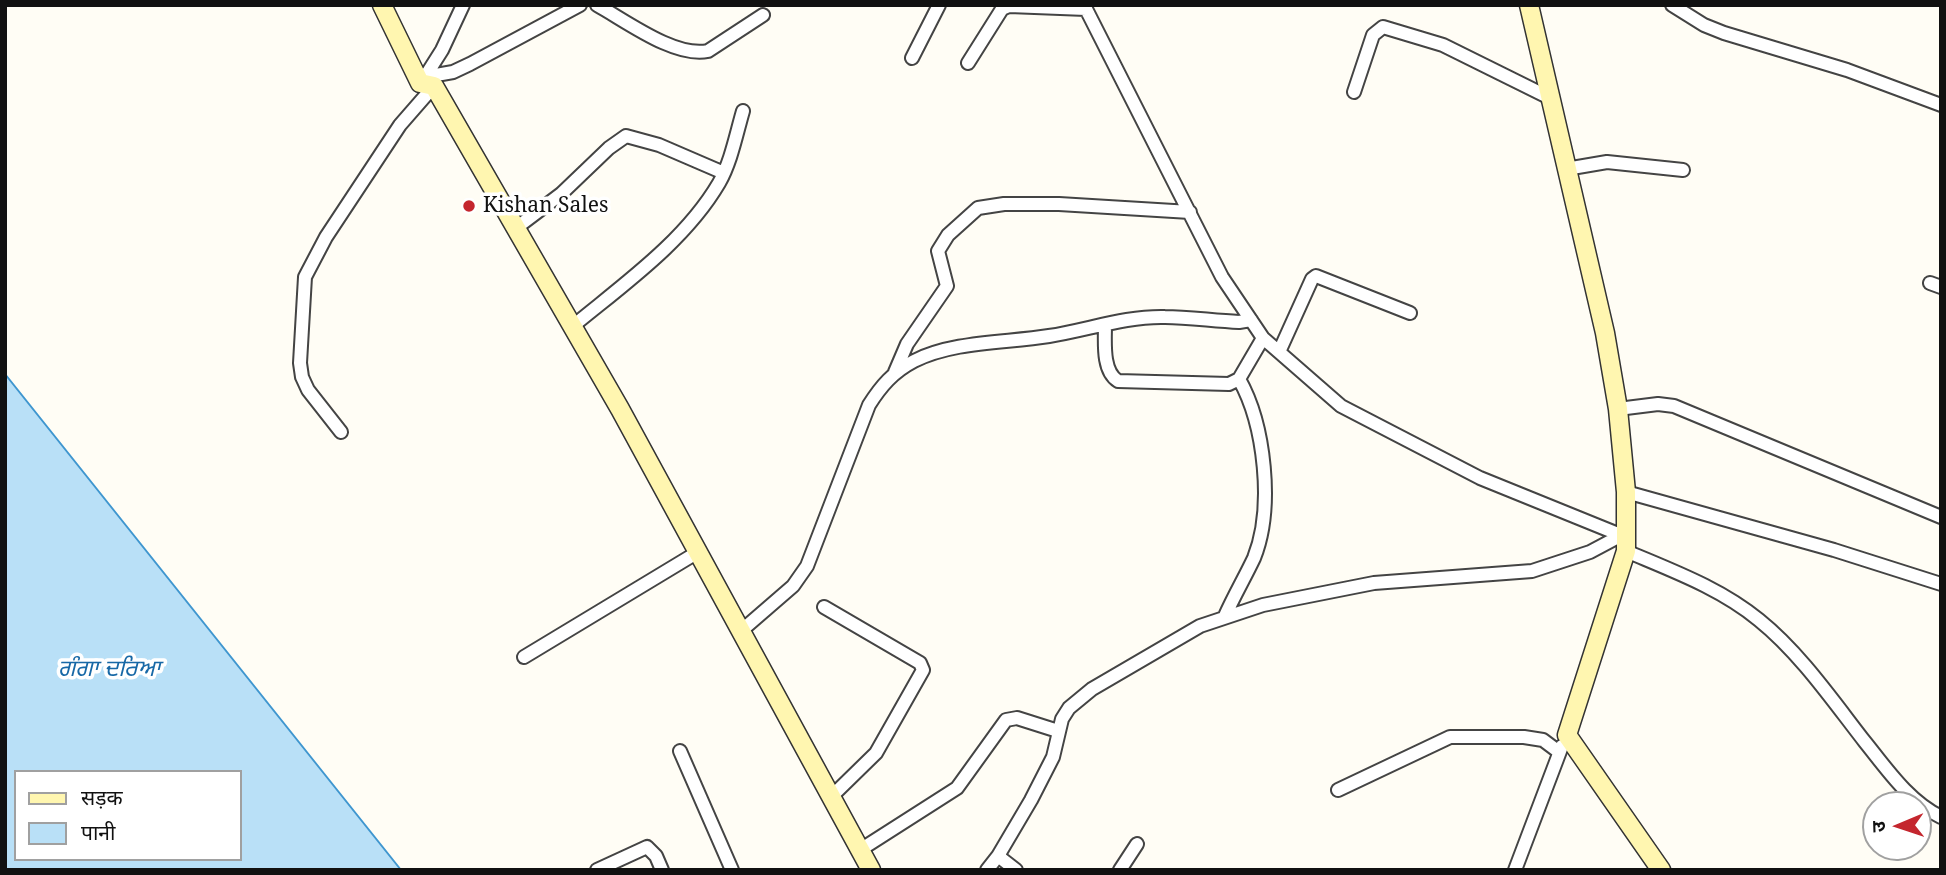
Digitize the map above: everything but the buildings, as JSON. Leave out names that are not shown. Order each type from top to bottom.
[{"type":"main road","points":[[382,5],[573,326],[871,870]]},
{"type":"main road","points":[[1529,5],[1548,97],[1605,333],[1618,409],[1626,492],[1625,542],[1567,735],[1661,870]]},
{"type":"street","points":[[341,432],[308,390],[302,377],[300,363],[304,277],[326,237],[427,82],[463,5]]},
{"type":"street","points":[[427,82],[470,64],[579,5]]},
{"type":"street","points":[[597,5],[663,41],[686,52],[697,53],[708,51],[763,15]]},
{"type":"street","points":[[912,58],[939,5]]},
{"type":"street","points":[[1672,5],[1704,25],[1724,33],[1847,70],[1941,105]]},
{"type":"street","points":[[968,63],[1002,9],[1009,6],[1085,7],[1223,277],[1263,338],[1341,406],[1480,478],[1625,542],[1707,585],[1760,621],[1805,667],[1892,776],[1922,805],[1941,817]]},
{"type":"street","points":[[1354,92],[1373,36],[1383,27],[1443,45],[1548,97]]},
{"type":"street","points":[[573,326],[680,233],[702,208],[724,173],[743,111]]},
{"type":"street","points":[[516,228],[561,194],[609,148],[626,136],[659,145],[724,173]]},
{"type":"street","points":[[1566,169],[1607,162],[1684,170]]},
{"type":"street","points":[[895,372],[907,344],[947,286],[938,258],[942,243],[967,215],[978,208],[1004,204],[1059,204],[1190,212]]},
{"type":"street","points":[[1279,352],[1312,279],[1316,276],[1410,313]]},
{"type":"street","points":[[741,631],[793,586],[807,566],[869,405],[880,386],[895,372],[916,360],[955,349],[1105,325],[1164,317],[1230,322],[1251,320]]},
{"type":"street","points":[[1105,325],[1107,363],[1114,379],[1118,381],[1229,384],[1239,379],[1263,338]]},
{"type":"street","points":[[1224,616],[1254,556],[1265,506],[1256,423],[1250,398],[1239,379]]},
{"type":"street","points":[[1618,409],[1658,404],[1674,407],[1941,517]]},
{"type":"street","points":[[1626,492],[1835,550],[1941,584]]},
{"type":"street","points":[[987,870],[998,856],[1053,757],[1058,730],[1069,708],[1092,689],[1166,644],[1224,616],[1374,583],[1532,571],[1625,542]]},
{"type":"street","points":[[524,657],[698,552]]},
{"type":"street","points":[[824,607],[920,663],[923,670],[876,752],[831,797]]},
{"type":"street","points":[[860,850],[957,788],[1006,720],[1017,718],[1058,730]]},
{"type":"street","points":[[1515,870],[1567,735]]},
{"type":"street","points":[[1338,790],[1450,737],[1524,737],[1542,740],[1559,752]]},
{"type":"street","points":[[680,751],[732,870]]},
{"type":"street","points":[[1120,870],[1137,844]]},
{"type":"street","points":[[597,870],[647,847],[656,856],[662,870]]},
{"type":"street","points":[[998,856],[1016,870]]},
{"type":"water","name":"ਗੰਗਾ ਦਰਿਆ","points":[[5,374],[401,870],[5,870]]},
{"type":"place","name":"Kishan Sales","points":[[469,206]]}]
